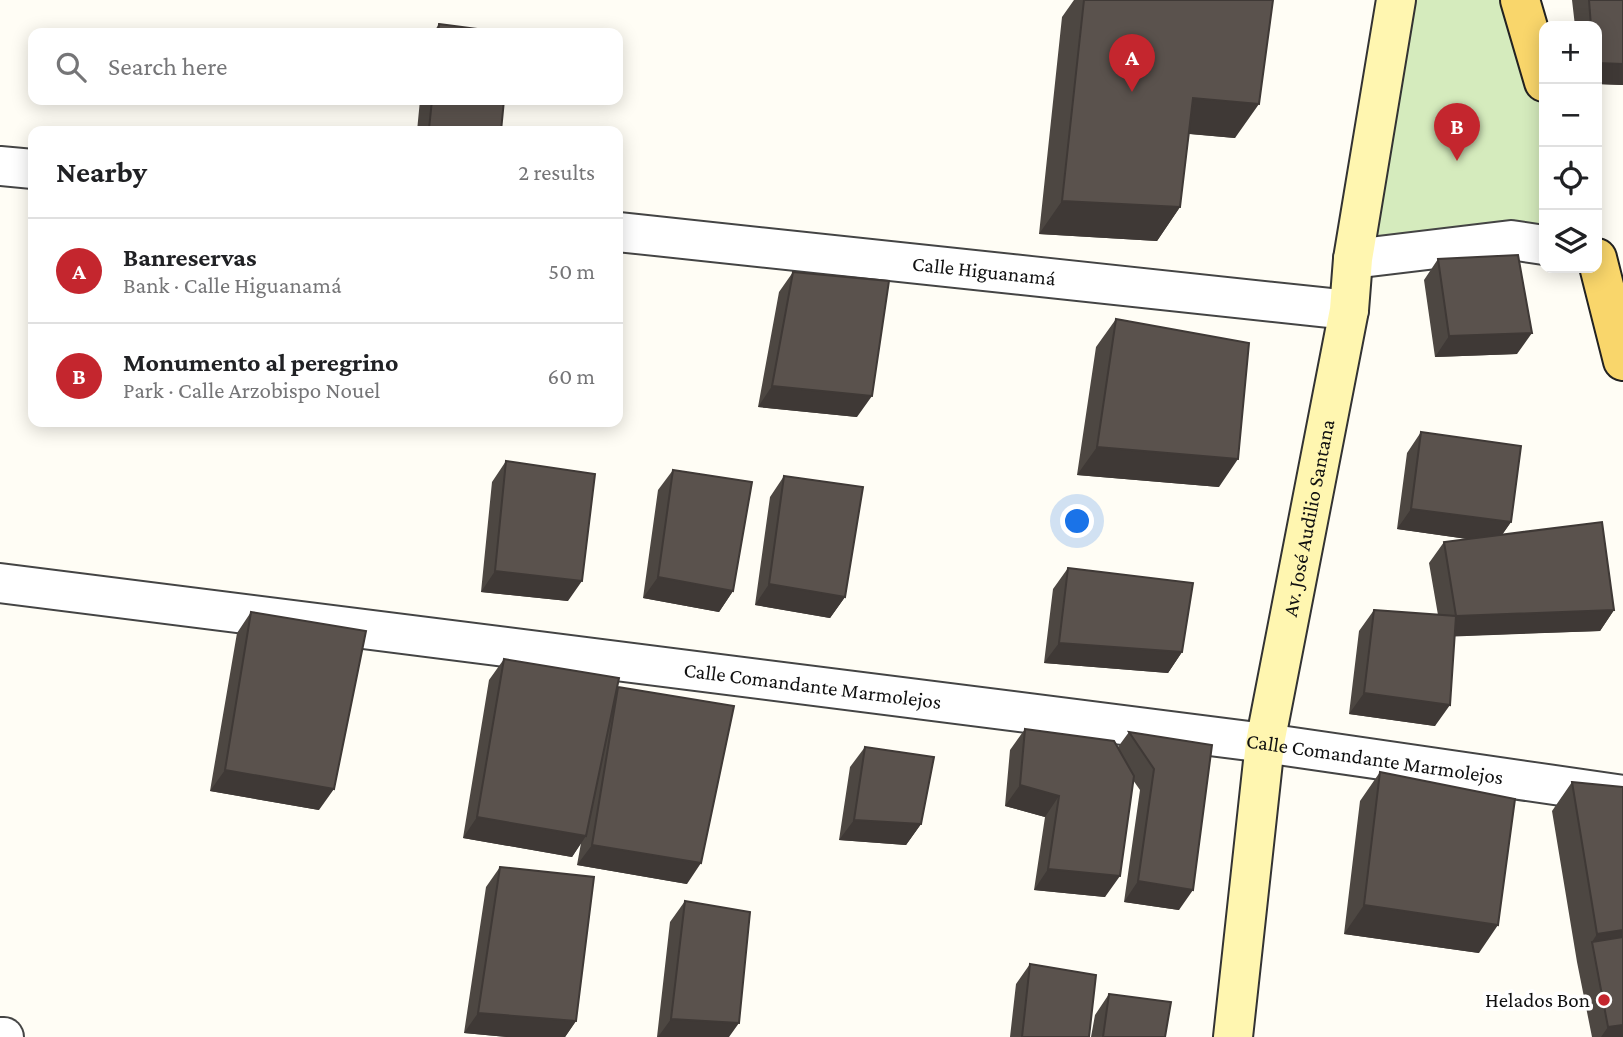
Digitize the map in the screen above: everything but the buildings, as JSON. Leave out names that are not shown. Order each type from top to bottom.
[{"type":"main road","name":"Av. José Audilio Santana","points":[[1233,1037],[1265,743],[1349,310],[1353,259],[1396,0]]},
{"type":"main road","points":[[1520,0],[1539,65]]},
{"type":"main road","points":[[1604,267],[1623,361]]},
{"type":"street","points":[[0,166],[28,169]]},
{"type":"street","name":"Calle Higuanamá","points":[[623,233],[1349,310]]},
{"type":"street","points":[[1353,259],[1511,240],[1539,244]]},
{"type":"street","name":"Calle Comandante Marmolejos","points":[[0,583],[1265,743],[1623,795]]},
{"type":"green space","points":[[1396,0],[1520,0],[1539,65],[1539,245],[1353,259]]},
{"type":"place","name":"Banreservas","points":[[1132,92]]},
{"type":"place","name":"Monumento al peregrino","points":[[1457,161]]},
{"type":"place","name":"Helados Bon","points":[[1604,1000]]}]
